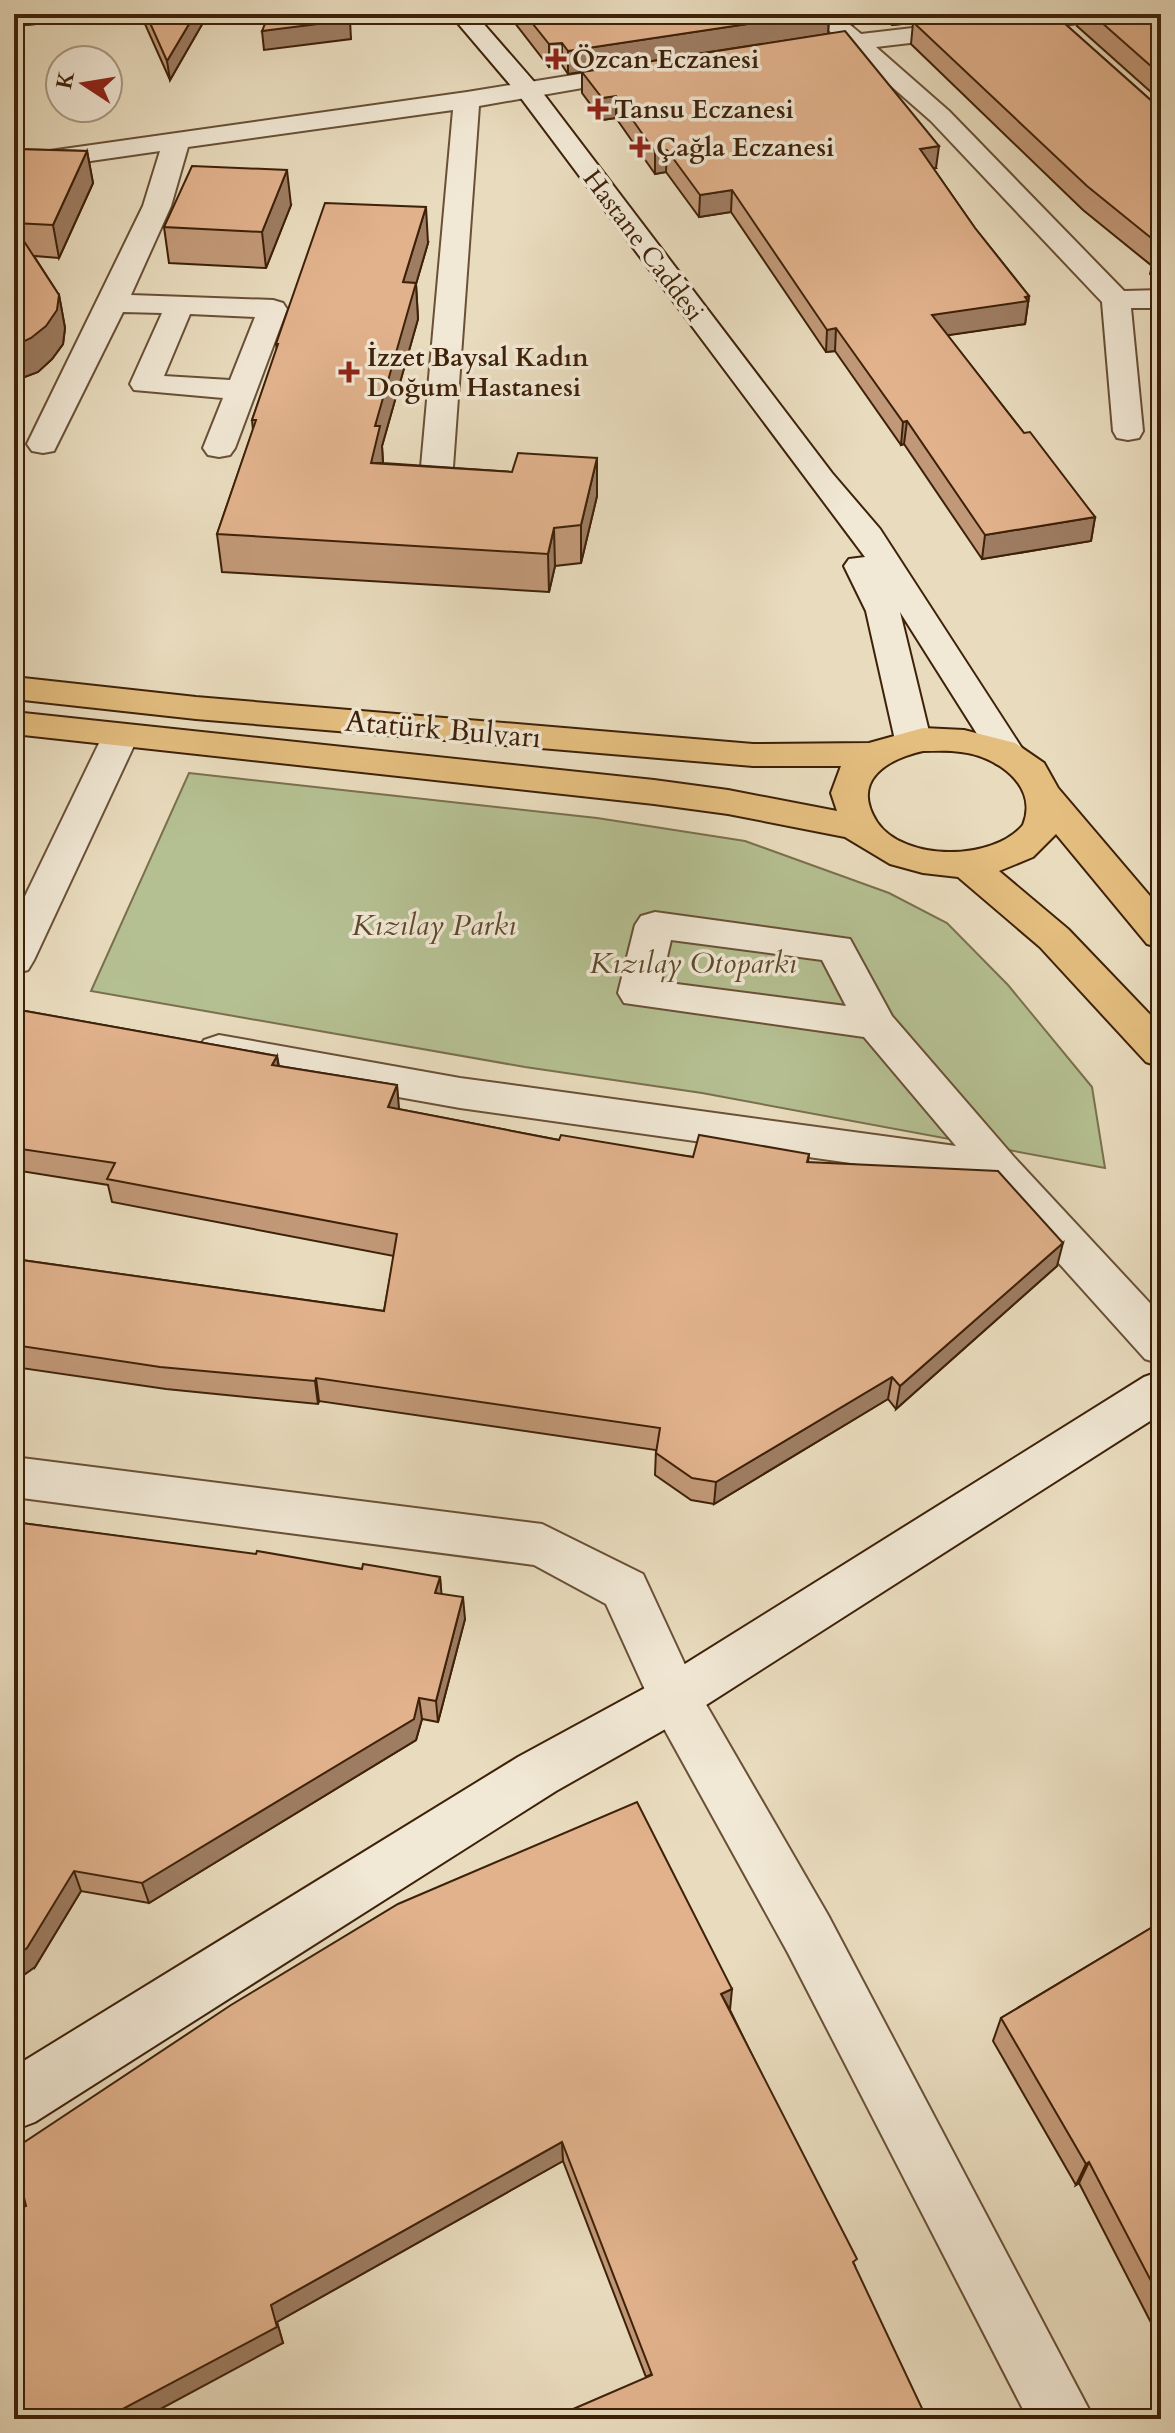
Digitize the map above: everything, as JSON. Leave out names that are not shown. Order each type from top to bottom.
[{"type":"main road","name":"Atatürk Bulvarı","points":[[14,688],[196,708],[737,754],[873,754]]},
{"type":"main road","name":"Atatürk Bulvarı","points":[[14,723],[700,798],[861,829]]},
{"type":"main road","points":[[1046,797],[1044,821],[1030,843],[991,861],[967,865],[936,864],[906,857],[881,845],[861,829],[850,811],[847,792],[853,774],[873,754],[913,740],[941,738],[970,741],[1009,756],[1037,779],[1046,797],[1161,935]]},
{"type":"main road","points":[[967,865],[1054,938],[1161,1052]]},
{"type":"street","name":"Hastane Caddesi","points":[[462,14],[527,89],[821,480],[864,529],[1009,756]]},
{"type":"street","points":[[822,14],[940,116],[1116,300],[1128,431]]},
{"type":"street","points":[[776,51],[1047,16],[1097,14]]},
{"type":"street","points":[[1047,16],[1071,38]]},
{"type":"street","points":[[14,164],[176,143],[667,68]]},
{"type":"street","points":[[437,467],[467,100]]},
{"type":"street","points":[[43,444],[157,206],[176,143]]},
{"type":"street","points":[[1116,300],[1161,299]]},
{"type":"street","points":[[113,303],[273,309],[219,448]]},
{"type":"street","points":[[180,305],[145,384],[241,390]]},
{"type":"street","name":"Hastane Caddesi","points":[[821,480],[883,611],[913,740]]},
{"type":"street","points":[[14,960],[120,737]]},
{"type":"street","points":[[876,1024],[638,993],[655,925],[836,948],[876,1024],[999,1168],[1161,1346]]},
{"type":"street","points":[[183,1044],[460,1093],[999,1168]]},
{"type":"street","points":[[14,2101],[537,1774],[674,1698],[1161,1390]]},
{"type":"street","points":[[14,1477],[542,1545],[625,1589],[674,1698],[808,1934],[1062,2419]]},
{"type":"green space","points":[[189,773],[597,818],[745,841],[889,893],[947,923],[1008,985],[1092,1087],[1105,1168],[702,1093],[525,1067],[91,991]]},
{"type":"building","points":[[146,14],[195,14],[167,61]]},
{"type":"building","points":[[269,14],[346,14],[350,20],[262,31]]},
{"type":"building","points":[[525,14],[814,14],[568,51],[562,43],[549,44]]},
{"type":"building","points":[[990,14],[1054,14],[1154,103],[1161,105],[1161,246],[1087,186],[913,22]]},
{"type":"building","points":[[1092,14],[1161,14],[1161,75]]},
{"type":"building","points":[[845,31],[939,146],[920,149],[975,228],[1029,296],[1025,297],[1028,301],[932,315],[1024,433],[1030,432],[1095,517],[985,535],[907,421],[903,422],[836,328],[827,330],[732,190],[700,195],[667,150],[655,152],[616,96],[602,98],[582,72]]},
{"type":"building","points":[[14,149],[87,151],[53,225],[14,223]]},
{"type":"building","points":[[192,166],[287,170],[262,232],[164,227]]},
{"type":"building","points":[[325,203],[426,207],[403,282],[416,283],[375,426],[380,426],[371,463],[512,472],[518,453],[597,458],[581,525],[554,528],[548,554],[217,534],[256,420],[252,420],[276,344]]},
{"type":"building","points":[[14,226],[59,295],[57,310],[46,326],[14,346]]},
{"type":"building","points":[[14,1009],[277,1056],[272,1065],[397,1085],[388,1107],[559,1140],[561,1135],[693,1157],[699,1135],[809,1154],[807,1162],[998,1171],[1063,1243],[900,1386],[892,1377],[716,1482],[692,1478],[656,1453],[660,1428],[316,1378],[315,1381],[160,1367],[14,1345],[14,1259],[384,1311],[397,1234],[107,1179],[115,1163],[14,1148]]},
{"type":"building","points":[[14,1522],[256,1554],[257,1551],[362,1569],[363,1564],[440,1577],[435,1593],[463,1597],[436,1701],[419,1698],[414,1719],[142,1883],[74,1871],[27,1948],[14,1957]]},
{"type":"building","points":[[637,1802],[732,1989],[721,1994],[857,2259],[853,2262],[927,2419],[550,2419],[652,2375],[562,2142],[271,2305],[277,2327],[104,2419],[14,2419],[14,2211],[26,2206],[14,2149],[231,2005],[398,1904]]},
{"type":"building","points":[[1161,1922],[1161,2300],[1089,2162],[1086,2164],[1001,2018]]},
{"type":"place","name":"Özcan Eczanesi","points":[[556,59]]},
{"type":"place","name":"Tansu Eczanesi","points":[[598,109]]},
{"type":"place","name":"Çağla Eczanesi","points":[[640,147]]},
{"type":"place","name":"İzzet Baysal Kadın Doğum Hastanesi","points":[[349,372]]},
{"type":"park label","name":"Kızılay Parkı","points":[[434,925]]},
{"type":"park label","name":"Kızılay Otoparkı","points":[[693,963]]}]
